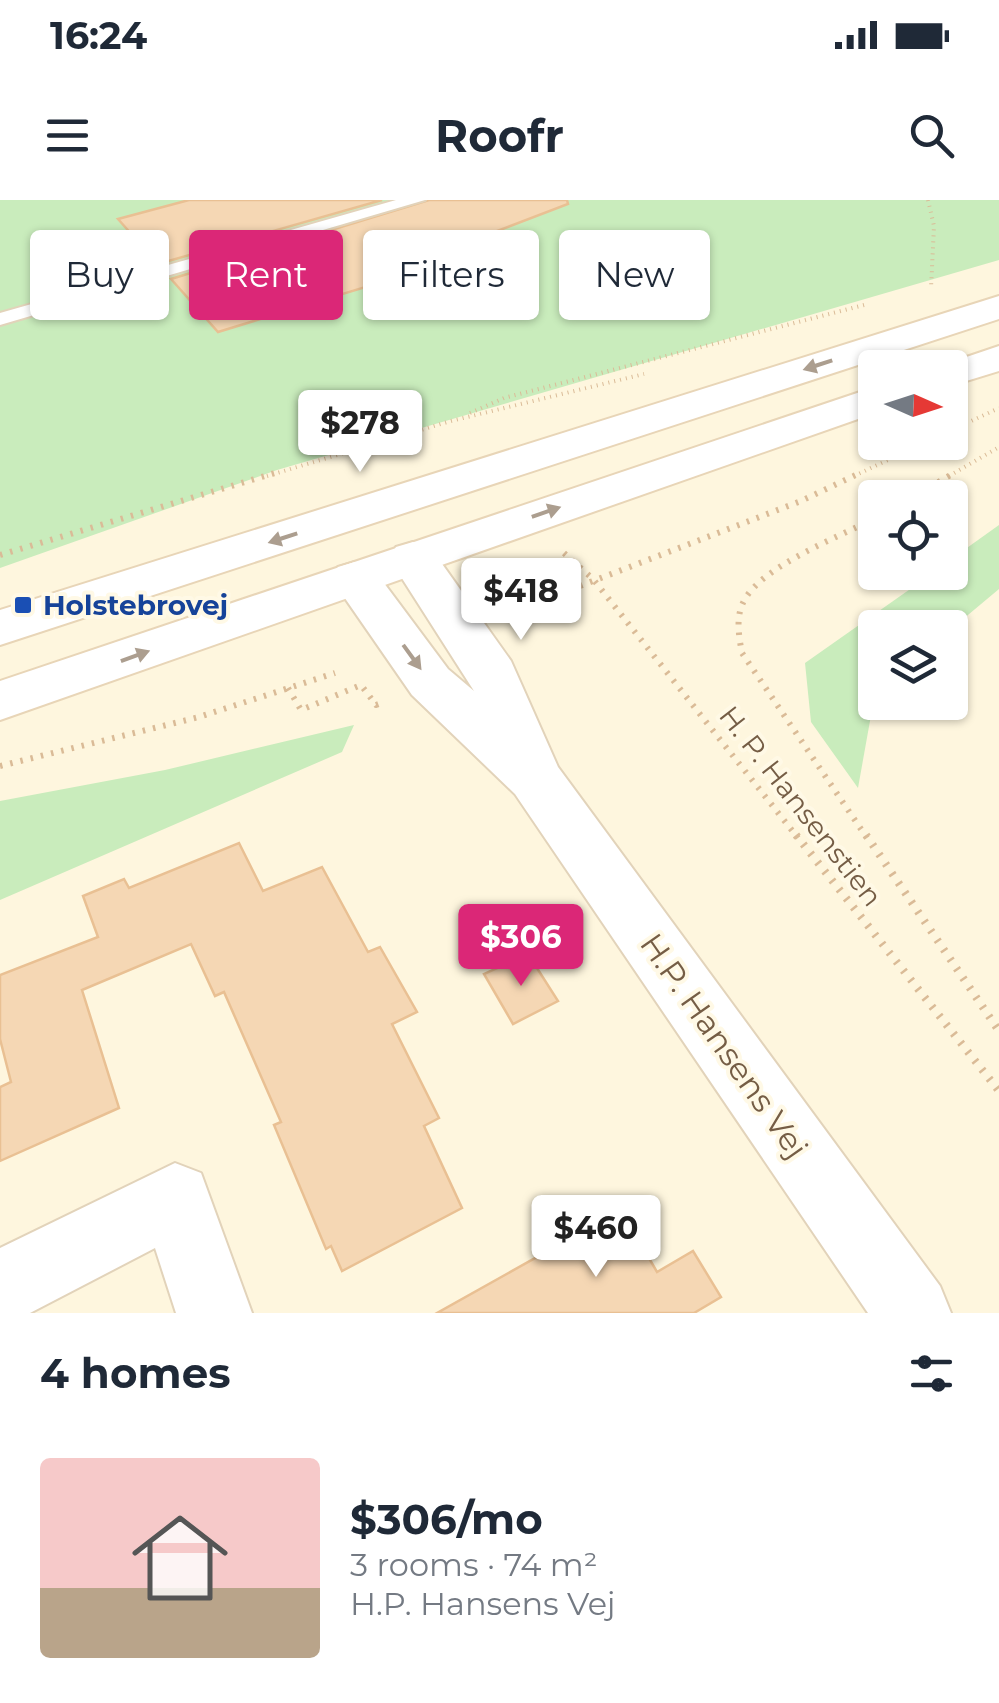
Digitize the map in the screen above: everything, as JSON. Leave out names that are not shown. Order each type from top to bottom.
[{"type":"main road","points":[[0,700],[370,549],[742,390],[999,307]]},
{"type":"main road","points":[[968,368],[999,358]]},
{"type":"main road","points":[[0,628],[370,549],[858,404]]},
{"type":"main road","name":"H.P. Hansens Vej","points":[[370,549],[430,682],[535,778],[913,1313]]},
{"type":"main road","points":[[0,1288],[175,1199],[214,1313]]},
{"type":"lane","points":[[0,319],[416,200]]},
{"type":"path","points":[[928,200],[934,226],[934,299]]},
{"type":"path","points":[[912,292],[948,282]]},
{"type":"path","points":[[0,555],[451,421],[504,398],[876,302]]},
{"type":"path","points":[[968,423],[999,408]]},
{"type":"path","points":[[451,421],[459,431]]},
{"type":"path","points":[[941,480],[999,447]]},
{"type":"path","points":[[541,601],[801,502],[888,460]]},
{"type":"path","points":[[858,528],[762,582],[744,601],[738,628],[742,652],[999,1031]]},
{"type":"path","name":"H. P. Hansenstien","points":[[564,554],[593,579],[999,1090]]},
{"type":"path","points":[[0,766],[199,718],[336,673]]},
{"type":"path","points":[[288,688],[301,710],[360,685]]},
{"type":"green space","points":[[0,200],[999,200],[999,260],[277,470],[0,568]]},
{"type":"green space","points":[[999,525],[999,589],[968,615],[968,610],[880,610],[909,590],[968,590],[968,547]]},
{"type":"green space","points":[[858,626],[858,720],[870,720],[858,788],[811,722],[805,663]]},
{"type":"green space","points":[[354,725],[342,752],[0,900],[0,801],[165,770]]},
{"type":"building","points":[[189,200],[382,200],[277,230],[189,230],[189,255],[169,261],[169,230],[128,230],[118,219]]},
{"type":"building","points":[[429,200],[567,200],[568,204],[500,230],[363,230],[363,288],[343,294],[343,230],[331,230]]},
{"type":"building","points":[[189,273],[189,299],[171,279]]},
{"type":"building","points":[[207,320],[257,320],[218,332]]},
{"type":"building","points":[[239,843],[263,891],[322,867],[368,952],[380,947],[417,1012],[392,1024],[439,1118],[424,1126],[462,1208],[342,1271],[331,1246],[326,1249],[274,1125],[281,1122],[224,992],[215,996],[191,944],[82,990],[119,1108],[0,1161],[0,1087],[11,1082],[0,1039],[0,975],[98,937],[83,896],[124,879],[129,888]]},
{"type":"building","points":[[528,954],[558,1001],[513,1024],[484,974]]},
{"type":"building","points":[[621,1210],[657,1272],[693,1251],[721,1297],[694,1313],[437,1313]]},
{"type":"place","name":"Holstebrovej","points":[[23,605]]}]
